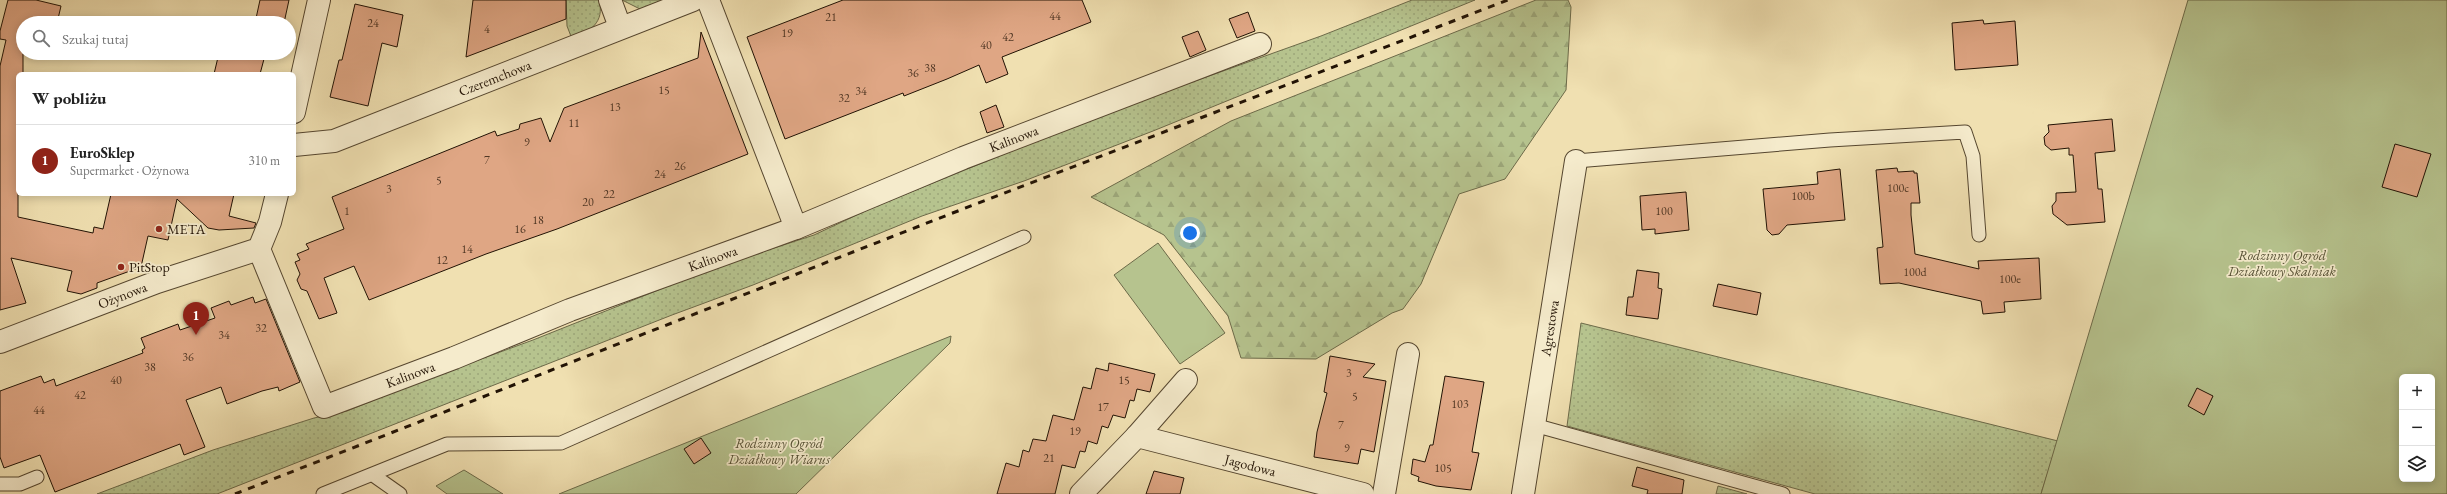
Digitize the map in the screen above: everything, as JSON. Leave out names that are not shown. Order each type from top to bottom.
[{"type":"street","points":[[296,103],[319,0]]},
{"type":"street","points":[[610,0],[620,28]]},
{"type":"street","name":"Czeremchowa","points":[[296,145],[334,141],[693,0]]},
{"type":"street","points":[[708,0],[796,228]]},
{"type":"street","name":"Kalinowa","points":[[259,249],[324,407],[454,358],[570,310],[796,228],[963,158],[1260,44]]},
{"type":"street","name":"Agrestowa","points":[[1523,494],[1576,161]]},
{"type":"street","points":[[259,249],[270,222],[276,196]]},
{"type":"street","name":"Ożynowa","points":[[0,342],[157,282],[259,249]]},
{"type":"street","points":[[1384,494],[1408,354]]},
{"type":"street","points":[[1081,494],[1137,436],[1186,380]]},
{"type":"street","name":"Jagodowa","points":[[1137,436],[1363,494]]},
{"type":"lane","points":[[1576,161],[1830,140],[1965,132],[1973,156],[1979,235]]},
{"type":"lane","points":[[323,494],[447,444],[561,443],[1024,237]]},
{"type":"lane","points":[[1534,425],[1783,494]]},
{"type":"lane","points":[[373,474],[400,494]]},
{"type":"lane","points":[[0,484],[20,484],[37,477]]},
{"type":"green space","points":[[566,0],[599,0],[600,15],[598,20],[585,33],[572,39],[567,26]]},
{"type":"green space","points":[[622,0],[666,0],[640,9]]},
{"type":"green space","points":[[1412,0],[1475,0],[1153,131],[1024,181],[922,216],[753,285],[672,315],[217,494],[97,494],[213,450],[314,418],[347,411],[421,381],[533,340],[716,267],[814,235],[874,207],[1100,115],[1321,36]]},
{"type":"green space","points":[[1536,0],[1568,0],[1571,7],[1566,90],[1505,179],[1459,194],[1421,284],[1403,309],[1392,313],[1316,359],[1241,358],[1228,316],[1164,235],[1091,197],[1231,121]]},
{"type":"green space","name":"Rodzinny Ogród Działkowy Skalniak","points":[[2188,0],[2447,0],[2447,494],[2041,494]]},
{"type":"green space","points":[[1158,243],[1225,333],[1180,364],[1114,275]]},
{"type":"green space","points":[[1581,323],[2058,441],[2041,494],[1815,494],[1567,426]]},
{"type":"green space","name":"Rodzinny Ogród Działkowy Wiarus","points":[[951,336],[950,343],[796,494],[559,494]]},
{"type":"green space","points":[[464,470],[503,494],[447,494],[436,486]]},
{"type":"green space","points":[[1718,486],[1747,494],[1716,494]]},
{"type":"building","points":[[8,0],[36,0],[61,6],[59,16],[16,16],[16,60],[23,60],[23,72],[16,72],[16,196],[18,196],[18,217],[93,233],[94,227],[103,229],[111,196],[234,196],[229,216],[256,223],[254,228],[219,230],[208,228],[177,199],[168,240],[148,236],[141,267],[97,283],[97,288],[81,294],[67,291],[72,271],[11,258],[26,303],[0,310],[0,66],[6,40],[0,39],[0,31]]},
{"type":"building","points":[[260,0],[289,0],[286,16],[257,16]]},
{"type":"building","points":[[473,0],[566,0],[566,19],[466,57]]},
{"type":"building","points":[[843,0],[1082,0],[1091,22],[1002,57],[1008,74],[986,83],[979,65],[904,96],[903,93],[785,139],[747,37]]},
{"type":"building","points":[[355,4],[403,15],[397,47],[382,43],[368,106],[330,97],[339,60],[342,60]]},
{"type":"building","points":[[1248,12],[1255,31],[1237,38],[1229,19]]},
{"type":"building","points":[[1983,20],[1984,24],[2015,21],[2018,65],[1955,70],[1952,23]]},
{"type":"building","points":[[1198,31],[1206,50],[1190,57],[1182,37]]},
{"type":"building","points":[[701,32],[748,154],[557,229],[486,254],[369,300],[354,266],[324,278],[337,313],[319,319],[307,291],[301,289],[297,280],[300,274],[295,262],[300,260],[297,254],[309,249],[306,244],[344,229],[332,197],[495,131],[497,136],[519,129],[520,124],[541,118],[550,142],[564,108],[698,58]]},
{"type":"building","points":[[217,60],[264,60],[261,72],[214,72]]},
{"type":"building","points":[[996,105],[1004,127],[987,133],[980,112]]},
{"type":"building","points":[[2112,119],[2115,151],[2095,153],[2098,189],[2102,189],[2105,222],[2067,225],[2053,214],[2052,206],[2056,201],[2056,193],[2076,192],[2073,155],[2069,155],[2069,148],[2051,150],[2045,145],[2044,137],[2049,132],[2048,125]]},
{"type":"building","points":[[2395,144],[2431,154],[2417,197],[2382,187]]},
{"type":"building","points":[[1897,168],[1898,172],[1914,171],[1914,173],[1917,173],[1920,203],[1911,203],[1915,254],[1979,269],[1978,261],[2039,258],[2041,299],[2004,302],[2005,312],[1983,314],[1981,301],[1899,283],[1880,284],[1877,248],[1883,247],[1876,170]]},
{"type":"building","points":[[1840,169],[1845,220],[1787,225],[1779,234],[1772,235],[1767,230],[1763,189],[1818,184],[1817,172]]},
{"type":"building","points":[[1686,192],[1689,230],[1655,234],[1655,229],[1642,230],[1640,196]]},
{"type":"building","points":[[1637,270],[1659,273],[1658,288],[1662,289],[1658,319],[1626,315],[1628,297],[1633,297]]},
{"type":"building","points":[[1718,284],[1761,293],[1757,315],[1713,306]]},
{"type":"building","points":[[253,297],[255,303],[266,299],[300,382],[279,391],[278,387],[262,391],[227,404],[221,387],[186,400],[205,447],[184,455],[180,444],[55,492],[40,455],[4,468],[0,457],[0,391],[41,376],[44,383],[54,379],[56,386],[143,353],[142,350],[145,348],[141,338],[178,324],[180,330],[215,318],[211,308],[229,301],[231,305]]},
{"type":"building","points":[[1330,356],[1375,364],[1363,377],[1386,381],[1374,452],[1361,449],[1358,464],[1314,457],[1317,432],[1327,393],[1324,392]]},
{"type":"building","points":[[1109,363],[1155,374],[1150,392],[1137,389],[1134,401],[1130,400],[1125,418],[1113,415],[1108,428],[1102,426],[1097,444],[1088,441],[1085,452],[1080,451],[1075,468],[1062,465],[1055,494],[997,494],[1006,463],[1019,467],[1023,450],[1029,452],[1033,439],[1046,441],[1053,415],[1074,420],[1083,387],[1091,389],[1096,368],[1108,371]]},
{"type":"building","points":[[1445,376],[1484,382],[1472,452],[1479,453],[1471,490],[1436,486],[1418,481],[1419,477],[1411,474],[1413,459],[1425,462],[1430,445],[1433,445]]},
{"type":"building","points":[[2197,388],[2213,396],[2204,415],[2188,406]]},
{"type":"building","points":[[701,438],[711,453],[694,464],[684,449]]},
{"type":"building","points":[[1637,467],[1684,480],[1682,494],[1647,494],[1648,490],[1632,486]]},
{"type":"building","points":[[1154,471],[1184,478],[1180,494],[1146,494]]},
{"type":"railway","points":[[235,494],[950,214],[1508,0]]},
{"type":"place","name":"META","points":[[159,229]]},
{"type":"place","name":"PitStop","points":[[121,267]]},
{"type":"place","name":"EuroSklep","points":[[196,335]]}]
